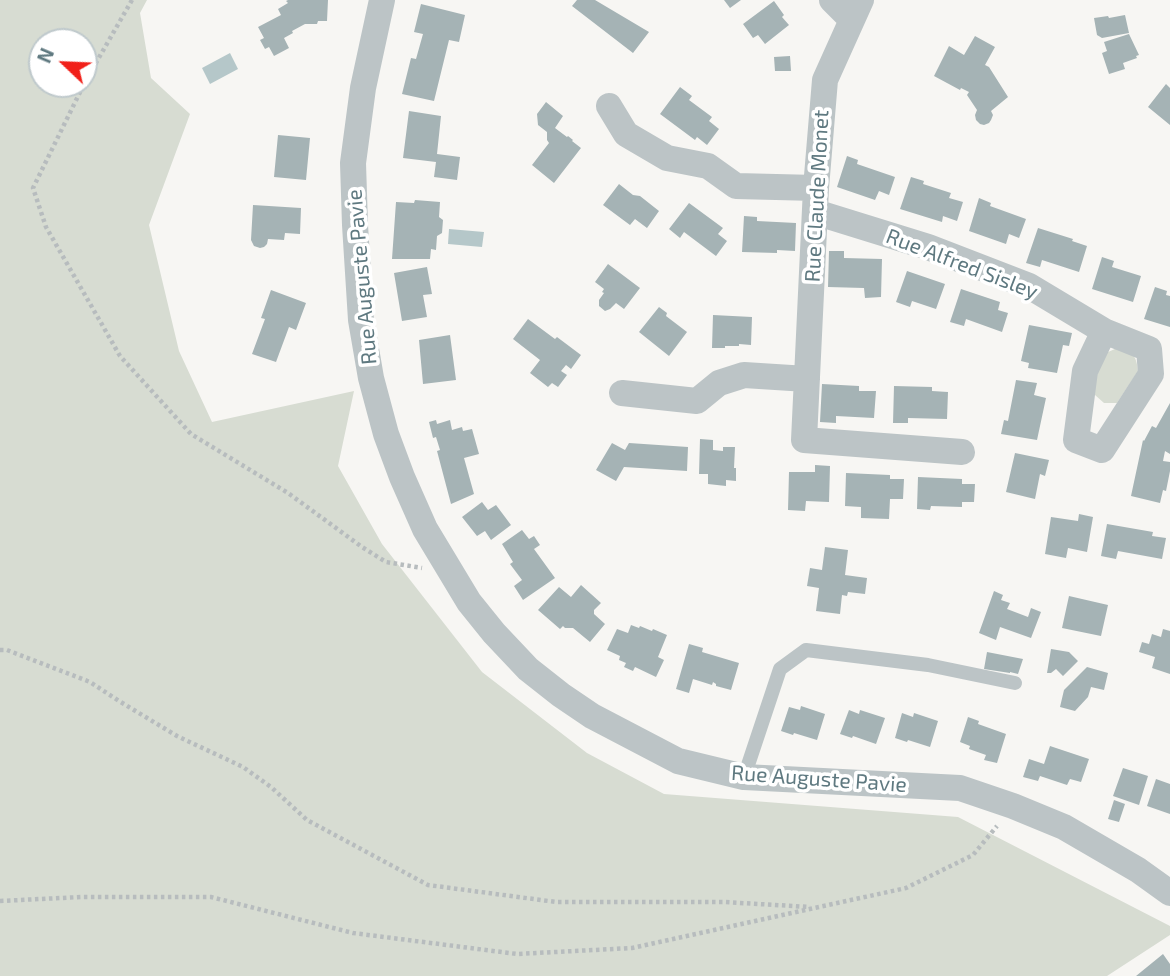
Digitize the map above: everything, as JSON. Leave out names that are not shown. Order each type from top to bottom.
[{"type":"street","name":"Rue Auguste Pavie","points":[[382,0],[363,88],[353,163],[361,320],[371,378],[386,434],[425,529],[469,603],[494,633],[528,669],[561,695],[592,716],[678,761],[744,777],[960,788],[1064,827],[1138,870],[1170,893]]},
{"type":"street","points":[[832,0],[856,9]]},
{"type":"street","name":"Rue Claude Monet","points":[[856,9],[825,80],[821,107],[804,440],[962,452]]},
{"type":"street","name":"Rue Alfred Sisley","points":[[609,106],[626,134],[667,158],[708,166],[736,186],[815,200],[1029,286],[1104,331]]},
{"type":"street","points":[[622,393],[697,401],[719,383],[744,375],[807,379]]},
{"type":"lane","points":[[744,777],[780,669],[806,650],[928,665],[1015,683]]},
{"type":"path","points":[[132,0],[85,82],[33,188],[46,227],[120,356],[191,434],[288,493],[386,562],[451,573]]},
{"type":"path","points":[[0,650],[8,650],[90,682],[177,736],[243,767],[271,787],[307,820],[428,885],[556,902],[724,901],[818,907]]},
{"type":"path","points":[[0,901],[81,897],[211,897],[353,933],[517,954],[632,948],[906,888],[973,855],[1013,806]]},
{"type":"shaded area","points":[[0,0],[147,0],[140,13],[151,78],[190,114],[149,225],[179,351],[212,422],[354,391],[338,466],[382,544],[482,672],[587,753],[664,794],[958,817],[1170,926],[1170,935],[1107,976],[0,976]]},
{"type":"shaded area","points":[[230,53],[238,69],[210,84],[202,68]]},
{"type":"shaded area","points":[[449,229],[484,232],[482,247],[448,244]]},
{"type":"shaded area","points":[[1117,348],[1133,355],[1138,371],[1117,403],[1104,403],[1095,395],[1093,376],[1106,353]]},
{"type":"building","points":[[288,0],[328,0],[327,21],[305,24],[292,31],[293,33],[284,38],[289,48],[274,56],[269,47],[265,49],[260,40],[264,38],[258,27],[281,15],[278,9],[288,3]]},
{"type":"building","points":[[577,0],[595,0],[649,32],[633,53],[572,6]]},
{"type":"building","points":[[724,0],[741,0],[730,8]]},
{"type":"building","points":[[774,1],[789,25],[765,44],[758,35],[753,38],[743,24]]},
{"type":"building","points":[[421,4],[465,15],[459,42],[449,40],[434,101],[402,94],[411,58],[416,59],[423,34],[414,32]]},
{"type":"building","points":[[1125,15],[1129,33],[1102,38],[1097,35],[1094,18]]},
{"type":"building","points":[[1129,34],[1139,55],[1123,63],[1125,69],[1109,74],[1102,53],[1107,51],[1104,42]]},
{"type":"building","points":[[975,36],[995,47],[985,65],[1008,97],[991,111],[991,120],[984,125],[976,120],[977,110],[967,95],[969,92],[934,76],[949,46],[964,55]]},
{"type":"building","points":[[790,56],[791,71],[775,71],[774,57]]},
{"type":"building","points":[[1166,84],[1170,88],[1170,125],[1148,107]]},
{"type":"building","points":[[680,87],[692,96],[689,100],[712,117],[709,121],[719,129],[707,145],[697,137],[695,140],[660,114]]},
{"type":"building","points":[[546,102],[563,116],[555,128],[581,148],[554,183],[532,165],[549,143],[547,132],[538,125],[537,114]]},
{"type":"building","points":[[409,111],[441,116],[437,154],[460,157],[457,180],[434,177],[436,162],[403,158]]},
{"type":"building","points":[[278,135],[310,138],[306,180],[274,177]]},
{"type":"building","points":[[847,156],[858,160],[857,164],[895,177],[889,195],[879,191],[875,200],[837,187]]},
{"type":"building","points":[[911,177],[951,193],[949,198],[963,202],[957,221],[943,216],[942,222],[900,209]]},
{"type":"building","points":[[619,184],[659,211],[647,228],[635,219],[630,225],[603,205]]},
{"type":"building","points":[[979,198],[991,203],[990,206],[1026,219],[1019,238],[1009,234],[1006,244],[969,231]]},
{"type":"building","points":[[415,200],[440,202],[442,233],[437,236],[436,250],[431,249],[430,259],[392,259],[396,202],[414,203]]},
{"type":"building","points":[[689,203],[723,228],[718,234],[727,241],[716,256],[684,232],[680,238],[669,229]]},
{"type":"building","points":[[253,205],[301,208],[300,234],[285,233],[284,240],[268,239],[264,247],[254,246],[251,240]]},
{"type":"building","points":[[744,216],[757,217],[757,221],[796,223],[795,251],[742,252]]},
{"type":"building","points":[[1038,228],[1087,246],[1079,272],[1042,260],[1040,267],[1026,263]]},
{"type":"building","points":[[829,251],[844,251],[844,258],[882,259],[881,297],[865,298],[864,288],[828,287]]},
{"type":"building","points":[[1102,257],[1114,261],[1112,267],[1141,276],[1133,302],[1092,289]]},
{"type":"building","points":[[608,264],[640,288],[624,309],[616,303],[605,311],[599,306],[604,289],[595,282]]},
{"type":"building","points":[[427,267],[432,294],[423,295],[427,317],[402,321],[394,273]]},
{"type":"building","points":[[907,271],[945,284],[936,309],[912,301],[910,307],[896,302]]},
{"type":"building","points":[[1155,287],[1167,291],[1166,295],[1170,296],[1170,327],[1144,319]]},
{"type":"building","points":[[961,289],[1000,302],[998,310],[1008,313],[1002,332],[966,319],[964,326],[950,322]]},
{"type":"building","points":[[271,290],[306,303],[296,330],[289,327],[276,362],[252,354],[265,319],[261,318]]},
{"type":"building","points":[[659,307],[687,332],[669,356],[639,332]]},
{"type":"building","points":[[713,315],[752,317],[751,345],[712,348]]},
{"type":"building","points":[[528,319],[581,355],[571,369],[566,365],[561,371],[567,375],[558,387],[552,383],[548,387],[530,373],[540,360],[513,339]]},
{"type":"building","points":[[1029,325],[1072,333],[1069,346],[1063,345],[1057,373],[1028,368],[1029,363],[1021,361]]},
{"type":"building","points":[[450,335],[456,380],[423,384],[419,340]]},
{"type":"building","points":[[1016,380],[1037,383],[1034,395],[1046,398],[1037,440],[1001,434],[1004,420],[1008,421]]},
{"type":"building","points":[[822,384],[859,386],[859,391],[876,391],[874,418],[836,416],[836,423],[820,422]]},
{"type":"building","points":[[894,386],[932,387],[932,391],[948,392],[947,419],[908,418],[908,423],[893,423]]},
{"type":"building","points":[[1170,403],[1170,454],[1165,451],[1163,461],[1170,462],[1166,491],[1163,490],[1160,503],[1131,496],[1143,440],[1152,426],[1156,428]]},
{"type":"building","points":[[436,420],[437,424],[450,420],[452,430],[462,427],[463,431],[472,429],[479,454],[464,458],[474,494],[451,504],[437,451],[440,450],[436,437],[433,438],[429,422]]},
{"type":"building","points":[[700,439],[713,440],[713,450],[723,451],[723,447],[735,447],[736,481],[726,480],[726,486],[708,484],[708,474],[699,474]]},
{"type":"building","points":[[612,443],[625,450],[629,443],[688,447],[687,471],[624,467],[616,481],[596,470]]},
{"type":"building","points":[[1015,453],[1049,460],[1045,476],[1040,474],[1035,499],[1006,492]]},
{"type":"building","points":[[815,465],[830,466],[829,502],[806,501],[805,511],[788,510],[789,472],[815,472]]},
{"type":"building","points":[[846,473],[890,475],[890,479],[904,479],[903,499],[890,499],[889,519],[861,518],[861,507],[845,506]]},
{"type":"building","points":[[918,477],[962,479],[962,484],[975,484],[974,502],[962,502],[962,507],[931,506],[930,510],[917,509]]},
{"type":"building","points":[[482,502],[488,510],[496,505],[511,525],[491,540],[485,531],[477,536],[462,517]]},
{"type":"building","points":[[1079,514],[1093,517],[1087,552],[1068,548],[1066,558],[1045,554],[1051,517],[1078,521]]},
{"type":"building","points":[[1107,524],[1153,532],[1152,536],[1166,538],[1162,559],[1118,551],[1116,559],[1101,556]]},
{"type":"building","points":[[522,530],[529,539],[534,536],[540,545],[534,549],[555,578],[523,600],[514,586],[522,580],[510,564],[513,562],[502,544]]},
{"type":"building","points":[[825,547],[848,550],[845,575],[867,578],[865,594],[848,592],[847,596],[842,595],[840,614],[816,611],[819,588],[807,586],[810,568],[822,570]]},
{"type":"building","points":[[581,585],[601,603],[594,610],[594,614],[605,624],[590,642],[573,628],[563,626],[560,629],[538,610],[559,587],[571,597]]},
{"type":"building","points":[[994,591],[1003,595],[1001,600],[1010,603],[1007,609],[1028,617],[1031,608],[1041,612],[1031,638],[1000,627],[996,640],[979,633]]},
{"type":"building","points":[[1069,596],[1108,605],[1101,636],[1062,628]]},
{"type":"building","points":[[631,625],[667,635],[658,657],[664,660],[656,677],[635,667],[633,671],[624,667],[626,663],[619,660],[620,656],[607,650],[617,629],[628,633]]},
{"type":"building","points":[[1163,629],[1170,631],[1170,674],[1152,668],[1155,657],[1139,652],[1142,642],[1149,644],[1152,634],[1161,637]]},
{"type":"building","points":[[689,644],[703,648],[702,652],[739,663],[731,690],[716,686],[713,682],[712,685],[693,679],[689,693],[676,689]]},
{"type":"building","points":[[1051,649],[1069,652],[1078,661],[1063,676],[1056,669],[1047,673]]},
{"type":"building","points":[[987,652],[1023,659],[1018,674],[984,669]]},
{"type":"building","points":[[1087,667],[1108,673],[1104,690],[1091,687],[1088,697],[1075,711],[1060,707],[1064,690]]},
{"type":"building","points":[[801,706],[825,714],[817,740],[781,731],[789,707],[800,710]]},
{"type":"building","points":[[849,710],[859,714],[860,710],[885,718],[876,744],[840,734]]},
{"type":"building","points":[[902,713],[913,717],[914,713],[938,721],[930,747],[895,738]]},
{"type":"building","points":[[968,717],[979,721],[978,724],[1006,734],[997,763],[984,760],[986,755],[969,749],[970,746],[960,742]]},
{"type":"building","points":[[1050,746],[1089,759],[1081,782],[1070,779],[1067,785],[1040,776],[1038,781],[1023,777],[1029,759],[1044,764]]},
{"type":"building","points":[[1123,768],[1148,776],[1139,805],[1113,796]]},
{"type":"building","points":[[1156,779],[1170,784],[1170,814],[1147,806]]},
{"type":"building","points":[[1114,800],[1125,804],[1119,822],[1108,819]]},
{"type":"building","points":[[1163,954],[1170,964],[1170,976],[1136,976]]}]
